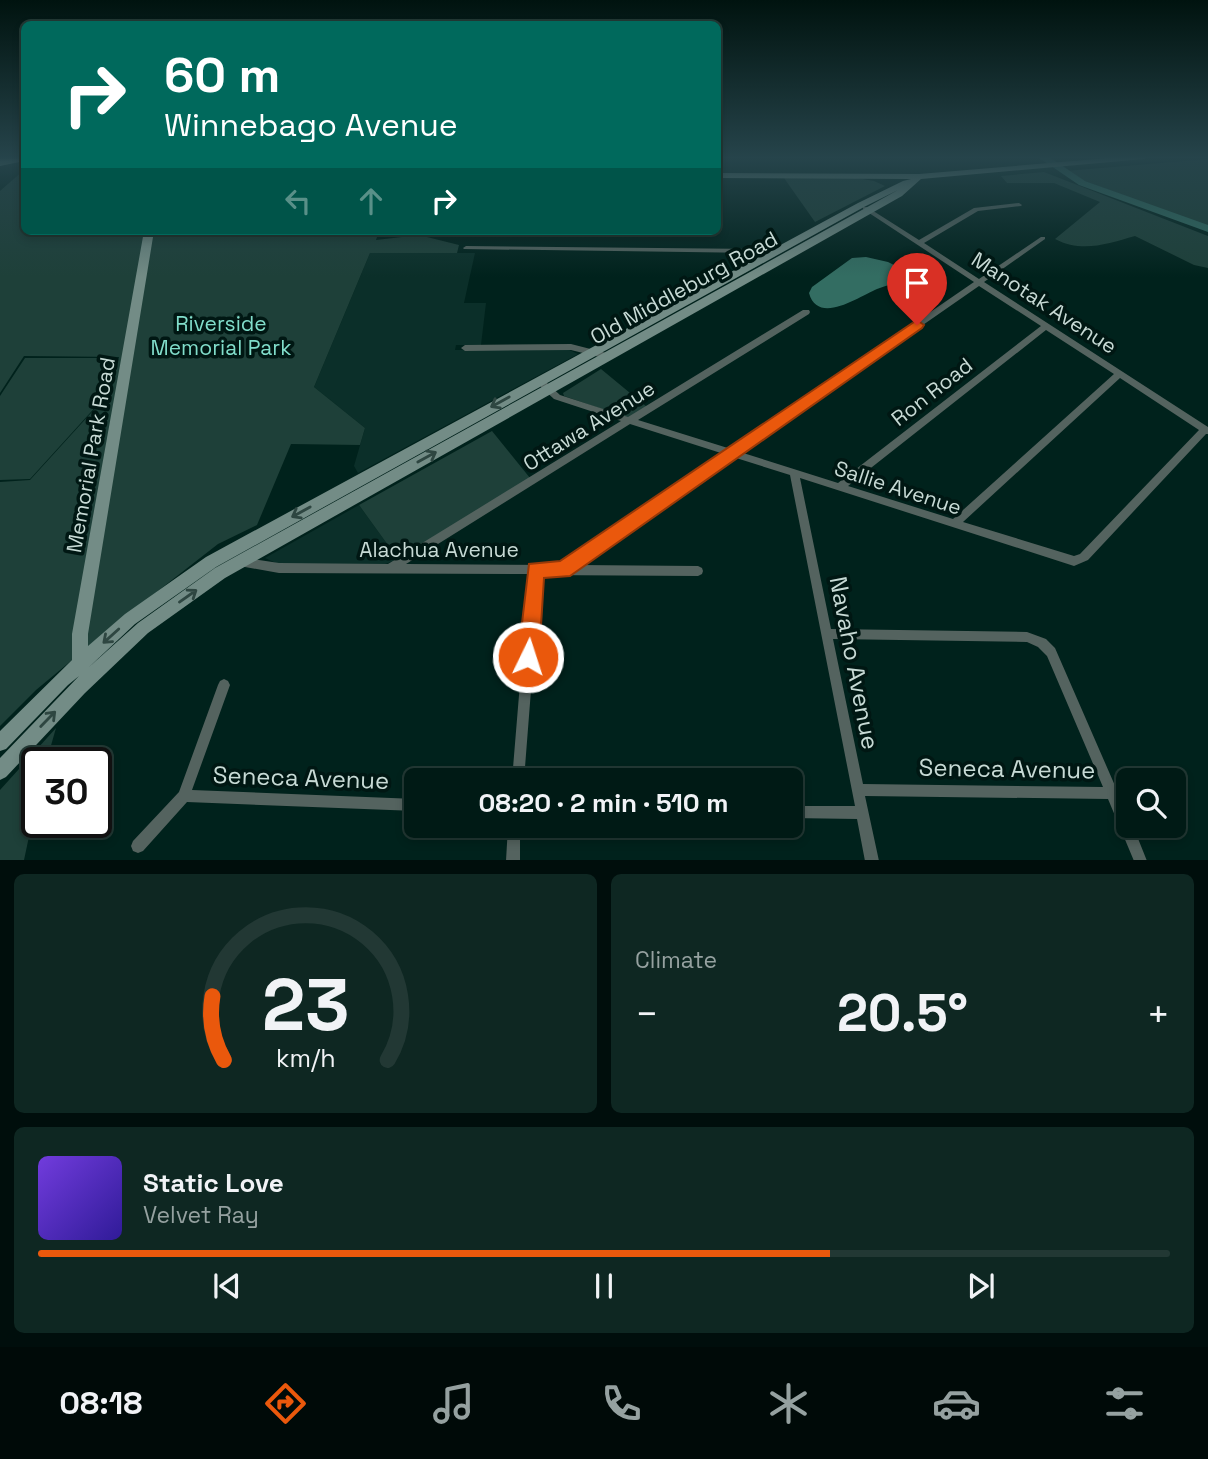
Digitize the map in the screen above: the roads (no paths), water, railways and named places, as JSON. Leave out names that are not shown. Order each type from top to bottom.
[{"type":"main road","name":"Old Middleburg Road","points":[[0,743],[130,619],[224,554],[395,467],[545,385],[607,356],[707,296],[865,208],[891,197]]},
{"type":"main road","name":"Memorial Park Road","points":[[79,687],[80,634],[148,235]]},
{"type":"main road","name":"Old Middleburg Road","points":[[545,385],[593,351],[707,296]]},
{"type":"main road","name":"Old Middleburg Road","points":[[0,771],[79,687],[143,628],[238,563],[395,467]]},
{"type":"street","points":[[919,243],[976,209],[1019,205]]},
{"type":"street","name":"Manotak Avenue","points":[[865,208],[1207,430]]},
{"type":"street","points":[[563,570],[1043,238]]},
{"type":"street","points":[[466,248],[758,251],[781,255]]},
{"type":"street","name":"Ottawa Avenue","points":[[389,569],[806,312]]},
{"type":"street","name":"Ron Road","points":[[839,487],[1047,325]]},
{"type":"street","points":[[465,348],[571,347],[607,356]]},
{"type":"street","points":[[954,524],[1120,373]]},
{"type":"street","name":"Sallie Avenue","points":[[545,385],[557,397],[1074,561],[1084,556],[1207,430]]},
{"type":"street","name":"Navaho Avenue","points":[[794,473],[872,860]]},
{"type":"street","name":"Alachua Avenue","points":[[224,554],[238,563],[270,568],[698,571]]},
{"type":"street","points":[[519,768],[535,570]]},
{"type":"street","points":[[827,634],[1027,637],[1042,643],[1052,652],[1141,860]]},
{"type":"street","points":[[138,846],[184,796],[224,685]]},
{"type":"street","name":"Seneca Avenue","points":[[858,790],[1113,793]]},
{"type":"street","name":"Seneca Avenue","points":[[184,796],[404,805]]},
{"type":"street","points":[[803,812],[863,813]]},
{"type":"street","points":[[513,860],[514,838]]},
{"type":"waterway","points":[[1121,197],[1208,229]]},
{"type":"park label","name":"Riverside Memorial Park","points":[[221,336]]}]
